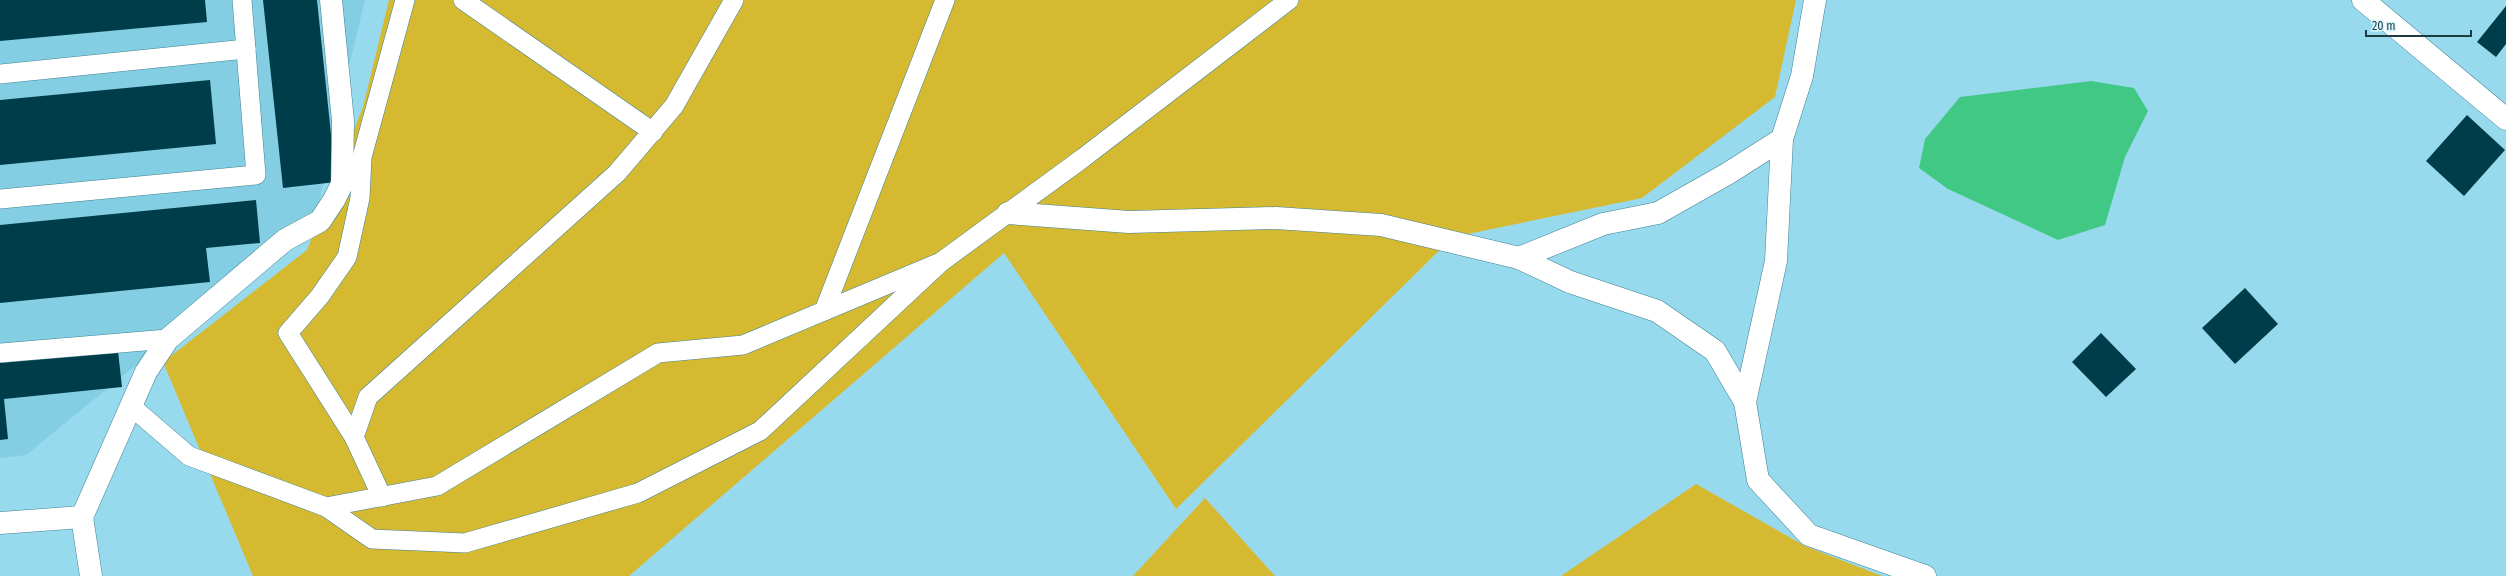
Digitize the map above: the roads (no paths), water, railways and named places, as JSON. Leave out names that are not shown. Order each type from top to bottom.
[{"type":"street","points":[[91,576],[82,517],[132,407],[146,372],[168,339],[285,240],[320,221],[334,200],[342,184],[344,121],[331,0]]},
{"type":"street","points":[[1745,402],[1776,261],[1782,139],[1802,76],[1815,0]]},
{"type":"street","points":[[2362,0],[2506,119]]},
{"type":"street","points":[[1519,258],[1603,224],[1658,213],[1727,174],[1782,139]]},
{"type":"street","points":[[1008,213],[1129,222],[1276,218],[1381,225],[1519,258],[1570,282],[1657,311],[1715,351],[1745,402],[1758,480],[1809,535],[1925,576]]},
{"type":"street","points":[[0,523],[82,517]]},
{"type":"lane","points":[[0,199],[256,175],[242,0]]},
{"type":"lane","points":[[382,497],[354,437],[288,333],[320,296],[347,257],[360,198],[362,156],[405,0]]},
{"type":"lane","points":[[463,0],[653,132]]},
{"type":"lane","points":[[354,437],[368,397],[616,173],[653,132],[674,106],[734,0]]},
{"type":"lane","points":[[824,311],[946,0]]},
{"type":"lane","points":[[132,407],[189,456],[326,507],[372,539],[465,543],[638,493],[760,431],[941,262],[1289,0]]},
{"type":"lane","points":[[0,74],[246,49]]},
{"type":"lane","points":[[326,507],[437,486],[658,353],[743,345],[941,262]]},
{"type":"lane","points":[[0,353],[168,339]]}]
